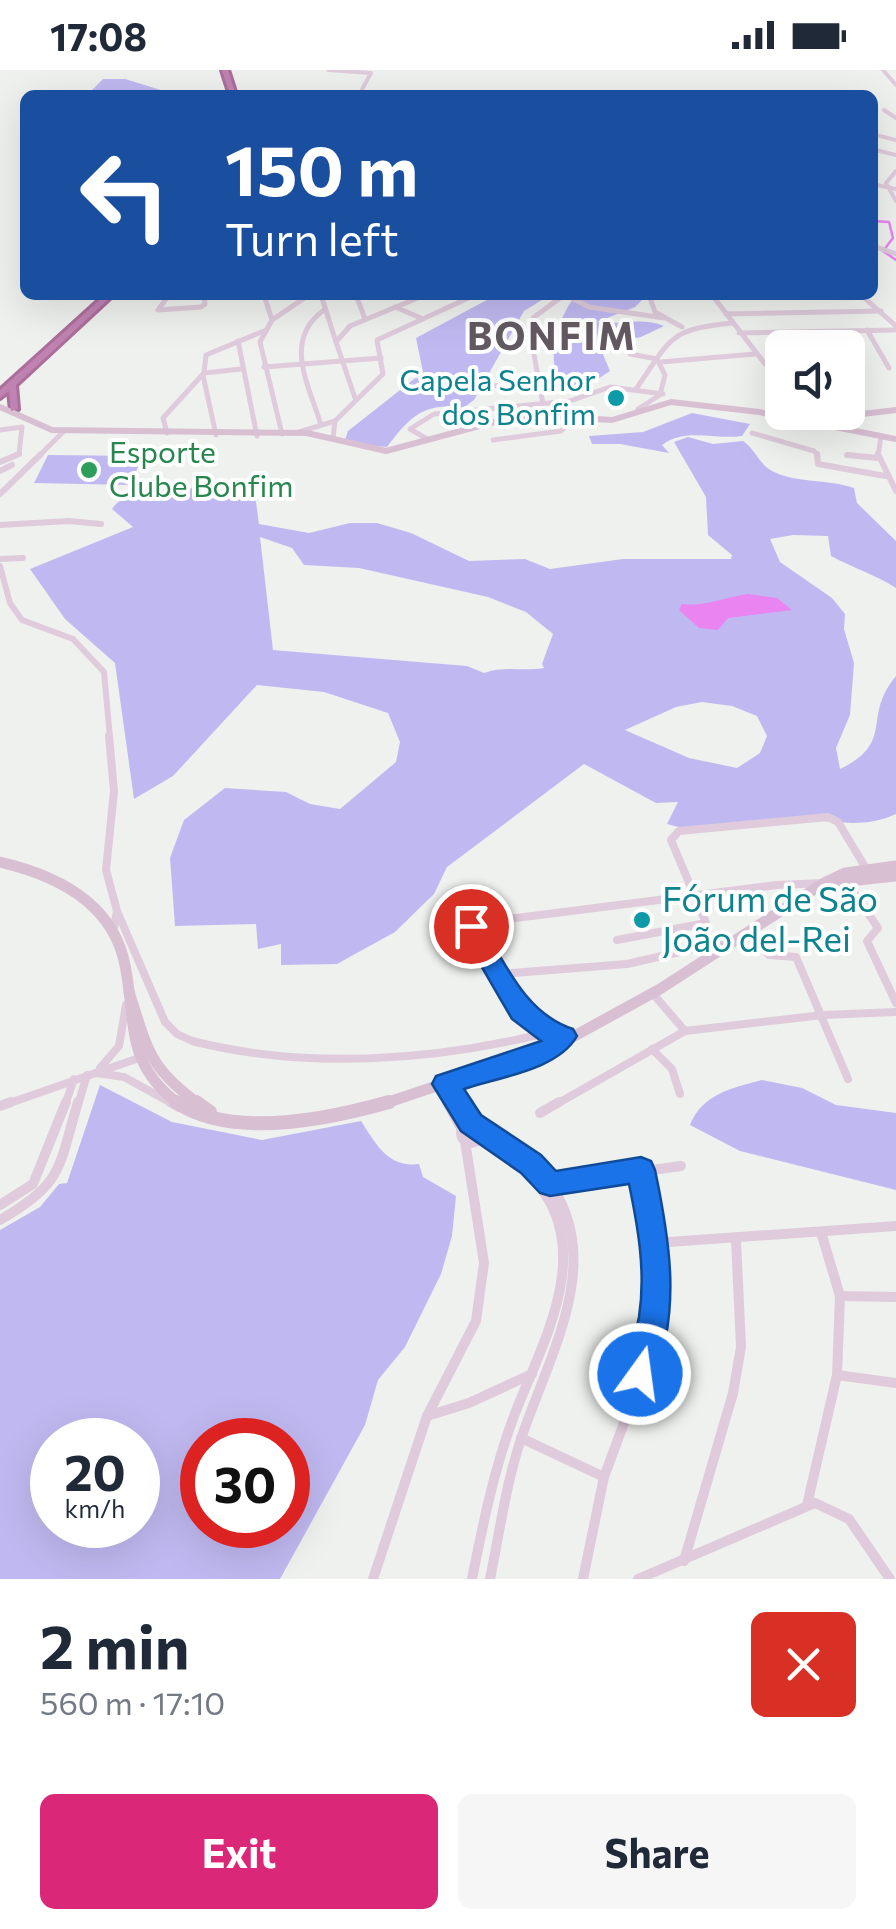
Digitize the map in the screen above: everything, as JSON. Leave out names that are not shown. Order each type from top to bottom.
[{"type":"highway","points":[[5,405],[14,387],[104,300]]},
{"type":"highway","points":[[5,405],[14,387]]},
{"type":"main road","points":[[5,405],[34,425],[64,431],[257,436],[296,433],[374,450],[400,450],[498,422],[620,418],[671,402],[765,412]]},
{"type":"main road","points":[[865,414],[894,412]]},
{"type":"main road","points":[[858,430],[896,439]]},
{"type":"main road","points":[[0,862],[56,879],[114,928],[124,954],[128,997],[144,1056],[160,1087],[186,1109],[242,1121],[308,1118],[442,1085],[558,1045],[654,994],[824,883],[843,874],[896,866]]},
{"type":"main road","points":[[824,883],[896,876]]},
{"type":"main road","points":[[144,1056],[168,1081],[214,1115]]},
{"type":"street","points":[[328,70],[372,74],[362,90]]},
{"type":"street","points":[[883,70],[896,85]]},
{"type":"street","points":[[884,110],[896,118]]},
{"type":"street","points":[[888,187],[895,172]]},
{"type":"street","points":[[878,185],[896,189]]},
{"type":"street","points":[[888,187],[896,201]]},
{"type":"street","points":[[878,248],[894,253]]},
{"type":"street","points":[[165,300],[158,310],[204,306],[204,300]]},
{"type":"street","points":[[266,300],[271,316],[260,349],[282,434]]},
{"type":"street","points":[[271,316],[301,300]]},
{"type":"street","points":[[323,300],[355,398]]},
{"type":"street","points":[[358,300],[366,320]]},
{"type":"street","points":[[394,300],[396,307],[421,318]]},
{"type":"street","points":[[336,342],[347,330],[413,300]]},
{"type":"street","points":[[333,438],[336,421],[383,374],[377,340],[463,300]]},
{"type":"street","points":[[543,404],[530,322],[559,300]]},
{"type":"street","points":[[575,300],[589,307],[652,313],[682,327]]},
{"type":"street","points":[[649,300],[652,313]]},
{"type":"street","points":[[716,300],[765,366]]},
{"type":"street","points":[[867,300],[896,328]]},
{"type":"street","points":[[321,425],[302,364],[301,333],[311,318],[324,310]]},
{"type":"street","points":[[726,314],[880,312]]},
{"type":"street","points":[[636,389],[659,361],[671,335],[682,327],[732,322]]},
{"type":"street","points":[[888,368],[867,330],[896,328]]},
{"type":"street","points":[[330,329],[347,330]]},
{"type":"street","points":[[216,435],[204,374],[206,355],[264,331]]},
{"type":"street","points":[[739,333],[765,333]]},
{"type":"street","points":[[238,342],[257,436]]},
{"type":"street","points":[[630,354],[659,361],[755,354]]},
{"type":"street","points":[[167,434],[163,418],[204,374],[381,358]]},
{"type":"street","points":[[883,359],[896,359]]},
{"type":"street","points":[[586,418],[628,413],[651,404],[663,394],[667,384],[659,361]]},
{"type":"street","points":[[462,387],[538,384]]},
{"type":"street","points":[[428,439],[410,428],[426,416],[575,400],[610,387],[663,394],[671,402]]},
{"type":"street","points":[[493,440],[561,432],[575,417]]},
{"type":"street","points":[[296,433],[336,421]]},
{"type":"street","points":[[0,430],[22,427],[20,454],[1,460]]},
{"type":"street","points":[[0,494],[64,431]]},
{"type":"street","points":[[752,433],[814,451],[818,464],[885,476]]},
{"type":"street","points":[[881,436],[876,448],[878,458],[896,491]]},
{"type":"street","points":[[847,454],[878,458]]},
{"type":"street","points":[[1,460],[27,470]]},
{"type":"street","points":[[0,472],[12,465]]},
{"type":"street","points":[[0,525],[46,518],[101,524]]},
{"type":"street","points":[[23,558],[0,562],[10,603],[22,620],[74,639],[104,672],[114,790],[106,870],[118,911],[170,1030],[191,1040],[279,1057],[394,1058],[482,1048],[546,1033],[564,1036],[558,1045]]},
{"type":"street","points":[[616,940],[702,926],[706,919],[671,840],[679,831],[826,817],[838,822],[868,870]]},
{"type":"street","points":[[848,882],[878,928],[867,940],[896,1003]]},
{"type":"street","points":[[437,928],[777,884],[824,883]]},
{"type":"street","points":[[114,928],[118,911]]},
{"type":"street","points":[[471,926],[521,1012],[546,1033]]},
{"type":"street","points":[[500,974],[627,964],[742,936],[769,955],[796,957],[848,1079]]},
{"type":"street","points":[[654,994],[685,1031]]},
{"type":"street","points":[[124,1077],[118,1046],[128,997]]},
{"type":"street","points":[[540,1114],[685,1031],[823,1015],[896,1012]]},
{"type":"street","points":[[0,1220],[39,1197],[54,1177],[90,1074],[118,1046]]},
{"type":"street","points":[[652,1049],[672,1069],[680,1094]]},
{"type":"street","points":[[0,1106],[144,1056]]},
{"type":"street","points":[[90,1074],[124,1077],[169,1104],[186,1109]]},
{"type":"street","points":[[0,1205],[22,1193],[40,1173],[74,1079]]},
{"type":"street","points":[[442,1085],[473,1130],[527,1172],[544,1192],[561,1247],[558,1310],[509,1428],[472,1579]]},
{"type":"street","points":[[374,1579],[427,1416],[476,1321],[482,1233],[465,1141],[460,1135],[473,1130]]},
{"type":"street","points":[[473,1130],[531,1164],[550,1184],[563,1206],[570,1236],[572,1288],[568,1316],[521,1438],[490,1579]]},
{"type":"street","points":[[550,1184],[681,1166]]},
{"type":"street","points":[[583,1579],[604,1477],[634,1396],[655,1315],[656,1243],[641,1170]]},
{"type":"street","points":[[40,1173],[54,1177]]},
{"type":"street","points":[[656,1243],[896,1226]]},
{"type":"street","points":[[808,1505],[837,1375],[840,1296],[821,1232]]},
{"type":"street","points":[[684,1560],[733,1394],[738,1362],[736,1240]]},
{"type":"street","points":[[840,1296],[896,1297]]},
{"type":"street","points":[[427,1416],[532,1374]]},
{"type":"street","points":[[837,1375],[896,1383]]},
{"type":"street","points":[[521,1438],[604,1477]]},
{"type":"street","points":[[638,1579],[808,1505],[826,1505],[849,1519],[890,1579]]},
{"type":"shaded area","points":[[103,79],[125,79],[161,90],[92,90]]},
{"type":"shaded area","points":[[487,300],[542,300],[524,311],[474,400],[463,408],[438,407],[419,414],[387,447],[344,443],[348,431],[423,372],[416,338]]},
{"type":"shaded area","points":[[572,300],[642,300],[635,307],[597,322],[664,326],[641,337],[608,344],[602,352],[610,371],[589,385],[564,389],[554,354],[558,329]]},
{"type":"shaded area","points":[[692,413],[750,424],[742,436],[690,435],[671,440],[662,445],[669,453],[620,444],[592,444],[589,436],[643,432]]},
{"type":"shaded area","points":[[688,437],[713,444],[743,441],[768,468],[781,475],[854,488],[857,503],[896,541],[896,588],[831,556],[828,536],[770,539],[780,562],[832,598],[845,614],[844,629],[854,663],[850,715],[836,748],[840,769],[867,749],[880,704],[896,676],[896,814],[857,823],[789,820],[717,831],[687,829],[667,824],[678,802],[656,803],[584,764],[447,867],[434,894],[395,932],[337,964],[281,965],[281,944],[258,949],[256,924],[175,926],[170,858],[184,820],[225,788],[286,792],[310,804],[340,809],[396,762],[400,742],[388,713],[324,692],[257,685],[173,776],[134,799],[115,663],[65,619],[30,569],[133,527],[112,509],[124,498],[158,488],[255,495],[259,524],[309,533],[350,523],[377,523],[411,533],[469,561],[525,559],[550,569],[623,559],[731,559],[732,555],[708,535],[706,497],[674,442]],"holes":[[[260,537],[292,548],[304,565],[359,568],[488,597],[526,612],[553,634],[544,668],[484,673],[467,666],[273,650]],[[702,702],[732,706],[757,716],[767,736],[760,753],[737,768],[689,758],[625,730],[676,707]]]},
{"type":"shaded area","name":"Esporte Clube Bonfim","points":[[48,455],[142,456],[131,485],[34,483]]},
{"type":"shaded area","points":[[748,594],[777,598],[792,610],[728,618],[718,630],[699,628],[679,610],[682,604]]},
{"type":"shaded area","points":[[762,1080],[802,1088],[836,1105],[896,1113],[896,1190],[740,1151],[690,1125],[710,1099]]},
{"type":"shaded area","points":[[100,1085],[172,1122],[262,1140],[361,1121],[391,1158],[419,1164],[423,1177],[456,1196],[452,1236],[441,1274],[405,1347],[378,1380],[365,1425],[310,1525],[310,1418],[180,1418],[180,1548],[297,1548],[280,1579],[0,1579],[0,1230],[40,1207],[59,1184],[67,1183]]},
{"type":"waterway","points":[[878,221],[889,222],[893,238],[883,251],[896,260]]},
{"type":"place","name":"Capela Senhor dos Bonfim","points":[[616,398]]},
{"type":"place","name":"Esporte Clube Bonfim","points":[[89,470]]},
{"type":"place","name":"Fórum de São João del-Rei","points":[[642,920]]},
{"type":"district","name":"BONFIM","points":[[552,337]]},
{"type":"route","points":[[471,926],[521,1012],[546,1033],[564,1036],[558,1045],[543,1052],[446,1084],[471,1123],[531,1164],[550,1184],[641,1170],[656,1243],[655,1315],[640,1374]]}]
